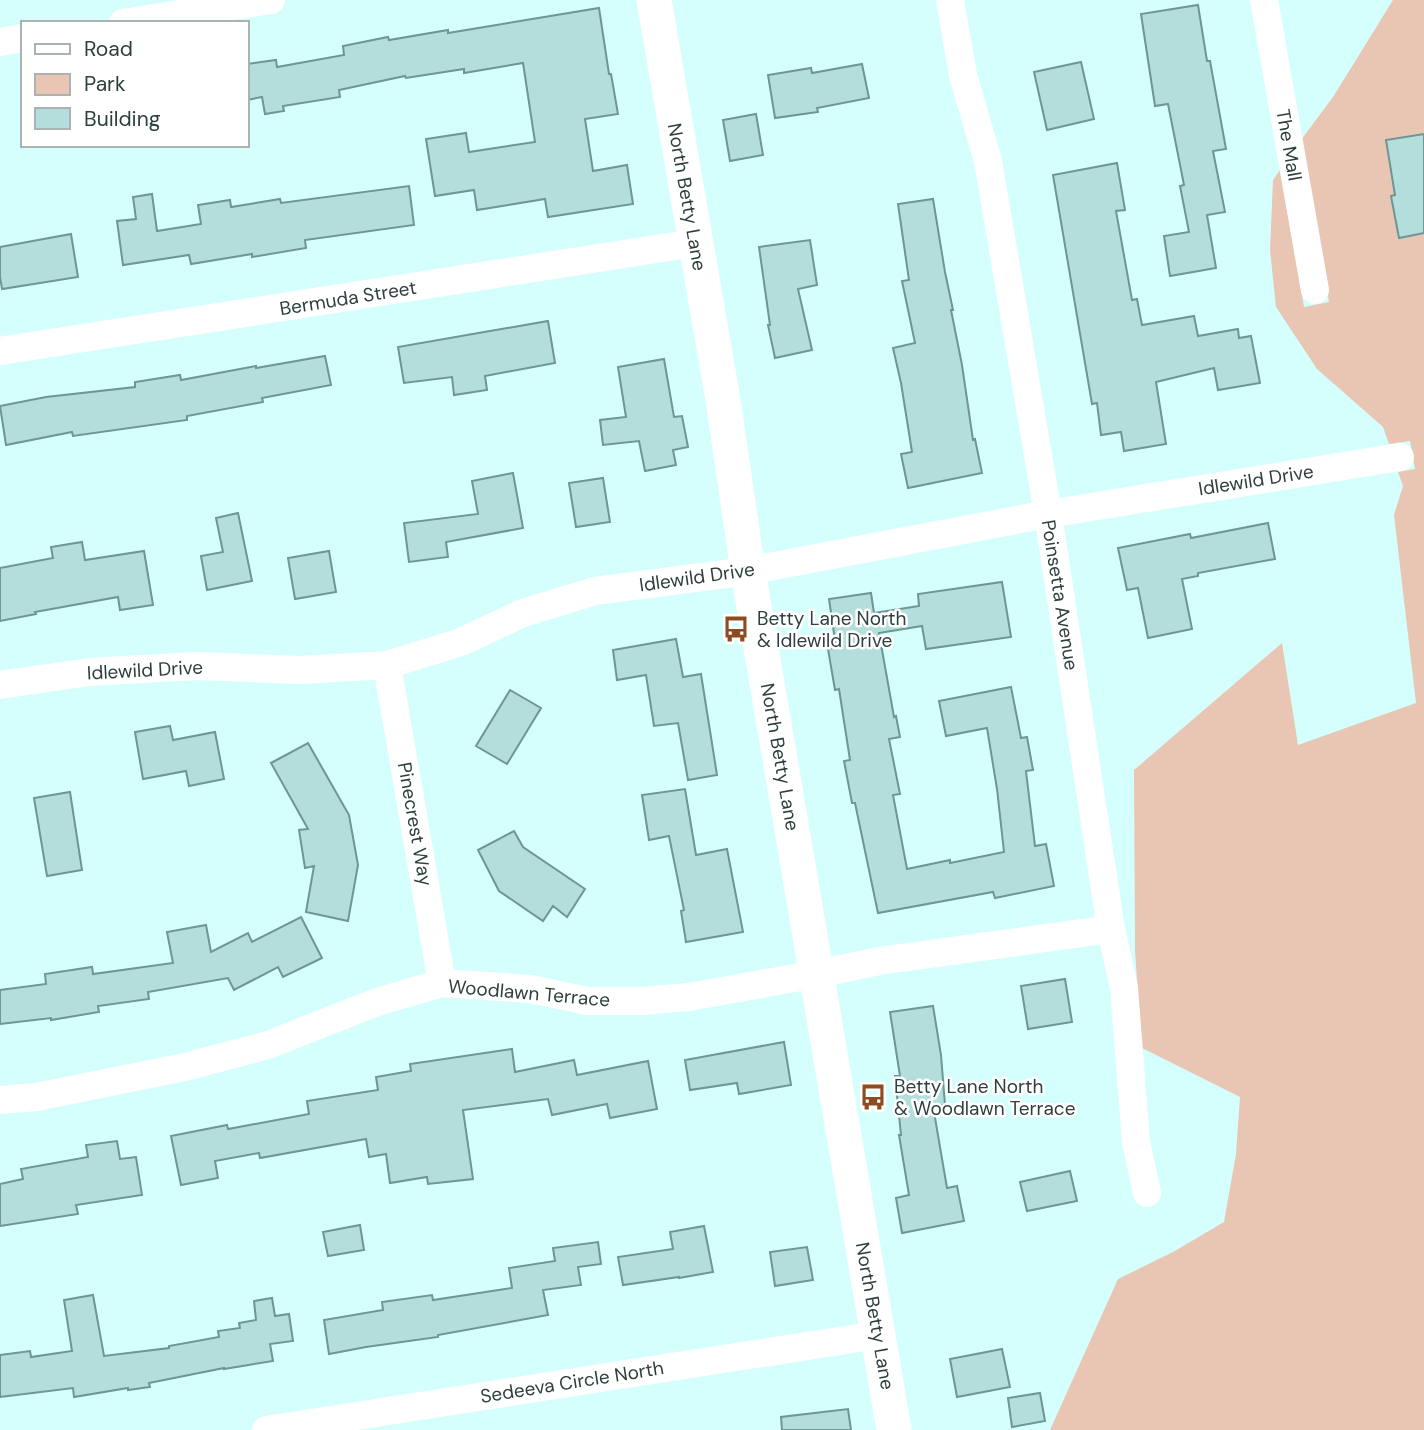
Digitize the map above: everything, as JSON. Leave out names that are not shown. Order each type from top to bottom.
[{"type":"street","points":[[135,21],[271,0]]},
{"type":"street","name":"North Betty Lane","points":[[653,0],[723,400],[748,571],[894,1430]]},
{"type":"street","name":"Poinsetta Avenue","points":[[950,0],[963,75],[988,161],[1048,514],[1111,929],[1124,988],[1136,1142],[1147,1193]]},
{"type":"street","name":"The Mall","points":[[1264,0],[1315,290]]},
{"type":"street","points":[[0,42],[21,38]]},
{"type":"street","name":"Bermuda Street","points":[[0,351],[695,243]]},
{"type":"street","name":"Idlewild Drive","points":[[0,685],[90,672],[195,666],[300,670],[387,665],[461,642],[523,612],[595,591],[748,571],[1048,514],[1400,457]]},
{"type":"street","name":"Pinecrest Way","points":[[387,665],[442,984]]},
{"type":"street","name":"Woodlawn Terrace","points":[[0,1100],[36,1097],[185,1067],[268,1045],[377,1002],[442,984],[530,989],[588,1001],[642,1001],[689,997],[880,961],[1111,929]]},
{"type":"street","name":"Sedeeva Circle North","points":[[266,1430],[309,1427],[878,1335]]},
{"type":"green space","points":[[1393,0],[1424,0],[1424,1430],[1050,1430],[1118,1279],[1173,1252],[1224,1222],[1236,1154],[1240,1097],[1142,1048],[1135,951],[1134,770],[1282,643],[1298,745],[1416,703],[1394,515],[1403,486],[1398,472],[1415,469],[1410,441],[1389,444],[1383,427],[1317,369],[1276,307],[1270,250],[1273,180],[1280,170],[1304,307],[1329,302],[1301,140],[1333,97]]},
{"type":"building","points":[[1198,5],[1226,149],[1213,151],[1225,212],[1207,215],[1216,268],[1170,276],[1164,236],[1189,232],[1180,186],[1184,185],[1168,104],[1155,106],[1141,14]]},
{"type":"building","points":[[599,8],[618,114],[585,119],[593,171],[627,165],[633,204],[548,217],[545,199],[477,210],[474,190],[435,196],[426,139],[466,133],[469,152],[535,142],[523,63],[464,73],[464,69],[406,78],[405,76],[339,90],[340,97],[283,106],[284,111],[265,114],[262,97],[248,100],[248,64],[276,60],[277,67],[344,55],[343,46],[388,37],[389,40],[448,30],[448,33]]},
{"type":"building","points":[[1081,62],[1094,119],[1047,130],[1034,72]]},
{"type":"building","points":[[862,64],[869,98],[817,108],[818,112],[775,118],[768,75],[811,68],[812,73]]},
{"type":"building","points":[[756,114],[763,155],[730,161],[723,120]]},
{"type":"building","points":[[1424,134],[1424,233],[1399,238],[1391,196],[1395,195],[1386,140]]},
{"type":"building","points":[[1117,163],[1125,210],[1116,211],[1132,300],[1137,299],[1142,325],[1194,316],[1198,336],[1238,329],[1239,338],[1251,336],[1260,383],[1218,390],[1214,368],[1156,382],[1166,444],[1124,451],[1121,432],[1101,435],[1097,403],[1092,404],[1053,175]]},
{"type":"building","points":[[409,186],[414,225],[305,240],[306,248],[252,257],[252,254],[191,264],[189,255],[123,265],[117,221],[136,219],[133,197],[152,194],[157,231],[201,224],[198,205],[230,200],[231,207],[280,199],[281,203]]},
{"type":"building","points":[[933,199],[973,440],[975,439],[982,473],[908,488],[901,454],[912,452],[893,348],[915,343],[902,281],[909,280],[898,204]]},
{"type":"building","points":[[71,234],[78,277],[2,289],[0,247]]},
{"type":"building","points":[[810,240],[817,285],[798,289],[812,350],[775,358],[768,325],[759,247]]},
{"type":"building","points":[[548,321],[555,363],[485,376],[487,390],[454,395],[452,377],[404,383],[398,347]]},
{"type":"building","points":[[325,356],[331,385],[262,398],[263,402],[187,416],[187,420],[73,436],[72,432],[6,445],[0,406],[46,397],[135,387],[135,382],[180,375],[181,380]]},
{"type":"building","points":[[664,359],[674,417],[682,416],[688,447],[673,450],[676,465],[645,471],[639,441],[603,445],[600,420],[626,417],[618,367]]},
{"type":"building","points":[[513,473],[523,528],[446,542],[448,557],[409,562],[404,523],[478,514],[472,481]]},
{"type":"building","points":[[603,478],[610,522],[576,527],[569,483]]},
{"type":"building","points":[[238,513],[252,581],[207,590],[201,556],[223,552],[216,518]]},
{"type":"building","points":[[1268,523],[1275,559],[1198,573],[1198,576],[1182,579],[1192,629],[1148,638],[1138,588],[1127,590],[1118,548],[1190,534],[1191,538]]},
{"type":"building","points":[[82,542],[85,560],[144,551],[153,605],[120,610],[118,597],[0,621],[0,568],[53,558],[51,547]]},
{"type":"building","points":[[329,551],[336,592],[295,599],[288,558]]},
{"type":"building","points":[[1002,582],[1011,637],[926,649],[922,626],[879,633],[900,737],[889,739],[900,794],[893,795],[907,869],[1004,852],[987,728],[946,736],[939,701],[1011,687],[1021,738],[1027,737],[1033,770],[1026,771],[1035,846],[1046,844],[1054,886],[995,898],[993,892],[878,913],[844,761],[850,760],[839,689],[835,690],[828,649],[836,647],[829,599],[871,593],[874,613],[919,606],[918,594]]},
{"type":"building","points":[[676,639],[683,677],[701,674],[717,775],[688,780],[678,723],[654,726],[646,675],[617,680],[613,650]]},
{"type":"building","points":[[510,690],[541,708],[507,764],[476,746]]},
{"type":"building","points":[[170,726],[173,740],[215,732],[224,779],[189,786],[186,771],[143,779],[135,732]]},
{"type":"building","points":[[308,743],[349,815],[358,865],[348,921],[306,912],[314,866],[305,868],[299,830],[308,829],[271,763]]},
{"type":"building","points":[[685,789],[696,855],[727,849],[743,932],[686,942],[681,911],[684,910],[669,836],[649,840],[642,795]]},
{"type":"building","points":[[70,792],[82,870],[47,876],[34,798]]},
{"type":"building","points":[[514,831],[523,847],[585,889],[567,917],[553,906],[543,921],[499,891],[478,850]]},
{"type":"building","points":[[301,917],[322,958],[283,977],[278,967],[234,990],[228,978],[148,992],[149,999],[98,1006],[99,1012],[51,1020],[0,1024],[0,990],[46,984],[45,974],[92,967],[93,974],[173,963],[167,932],[206,925],[211,952],[248,933],[252,942]]},
{"type":"building","points":[[1065,979],[1072,1022],[1028,1029],[1021,986]]},
{"type":"building","points":[[933,1006],[945,1105],[933,1106],[947,1188],[957,1186],[964,1221],[902,1233],[896,1198],[909,1195],[899,1135],[895,1076],[900,1076],[890,1012]]},
{"type":"building","points":[[784,1042],[791,1085],[739,1094],[737,1083],[690,1090],[685,1060]]},
{"type":"building","points":[[512,1049],[515,1072],[574,1060],[577,1075],[648,1061],[657,1109],[610,1118],[607,1104],[552,1115],[548,1099],[463,1110],[473,1179],[428,1184],[427,1177],[390,1183],[386,1154],[369,1157],[366,1139],[260,1158],[259,1153],[215,1161],[218,1178],[181,1185],[171,1136],[309,1114],[307,1101],[378,1090],[376,1077],[411,1071],[410,1064]]},
{"type":"building","points":[[117,1141],[120,1159],[136,1157],[142,1195],[76,1205],[78,1214],[0,1226],[0,1184],[23,1179],[21,1169],[88,1157],[86,1145]]},
{"type":"building","points":[[1070,1171],[1077,1201],[1027,1211],[1020,1182]]},
{"type":"building","points":[[360,1225],[364,1250],[328,1256],[323,1232]]},
{"type":"building","points":[[704,1226],[713,1272],[623,1285],[618,1257],[673,1249],[670,1232]]},
{"type":"building","points":[[598,1242],[601,1264],[578,1267],[581,1285],[543,1290],[548,1315],[438,1337],[329,1354],[324,1320],[383,1310],[382,1302],[432,1295],[433,1300],[512,1288],[509,1268],[555,1261],[553,1248]]},
{"type":"building","points":[[807,1247],[813,1280],[775,1286],[770,1252]]},
{"type":"building","points":[[93,1295],[104,1356],[169,1348],[219,1337],[218,1331],[240,1328],[239,1323],[256,1320],[254,1301],[272,1298],[275,1316],[289,1314],[293,1341],[270,1344],[273,1361],[149,1383],[150,1387],[74,1397],[73,1388],[0,1397],[0,1355],[30,1351],[31,1357],[72,1351],[64,1300]]},
{"type":"building","points":[[1002,1349],[1010,1387],[957,1397],[950,1359]]},
{"type":"building","points":[[1040,1393],[1045,1421],[1012,1427],[1008,1398]]},
{"type":"building","points":[[848,1409],[851,1430],[782,1430],[781,1417]]},
{"type":"place","name":"Betty Lane North & Idlewild Drive","points":[[736,629]]},
{"type":"place","name":"Betty Lane North & Woodlawn Terrace","points":[[873,1097]]}]
